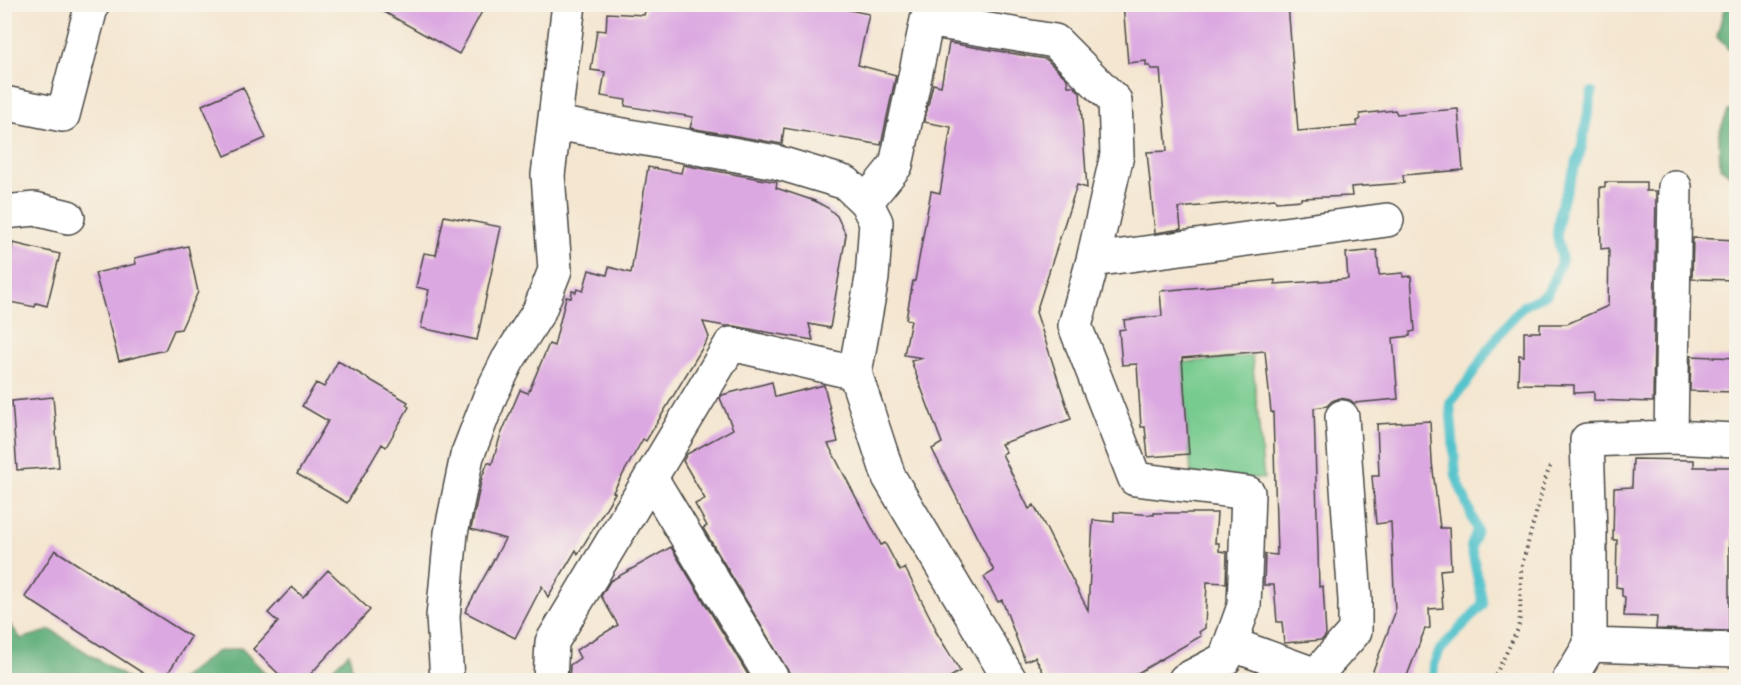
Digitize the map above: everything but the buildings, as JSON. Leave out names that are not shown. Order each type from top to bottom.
[{"type":"street","points":[[4,103],[63,115],[92,4]]},
{"type":"street","points":[[447,681],[443,617],[451,533],[467,456],[491,394],[508,360],[539,311],[555,270],[548,175],[568,11]]},
{"type":"street","points":[[866,202],[896,165],[927,20],[1055,41],[1115,100],[1117,155],[1075,326],[1135,479],[1248,493],[1244,606],[1231,661]]},
{"type":"street","points":[[555,123],[776,162],[846,183],[866,202],[876,222],[872,278],[855,373],[889,477],[1010,681]]},
{"type":"street","points":[[1671,437],[1675,187]]},
{"type":"street","points":[[4,212],[36,209],[68,218]]},
{"type":"street","points":[[1093,260],[1387,220]]},
{"type":"street","points":[[550,681],[552,642],[731,344],[855,373]]},
{"type":"street","points":[[1185,681],[1231,661],[1316,675],[1355,631],[1355,600],[1342,417]]},
{"type":"street","points":[[1569,681],[1590,645],[1587,440],[1671,437],[1737,440]]},
{"type":"street","points":[[651,478],[773,681]]},
{"type":"street","points":[[1590,645],[1737,650]]},
{"type":"path","points":[[1493,681],[1518,629],[1521,569],[1545,480],[1559,443],[1587,440]]},
{"type":"green space","points":[[1725,5],[1736,5],[1736,57],[1717,37]]},
{"type":"green space","points":[[1736,108],[1736,179],[1720,167],[1719,133],[1728,111]]},
{"type":"green space","points":[[1252,356],[1264,479],[1191,474],[1182,363]]},
{"type":"green space","points":[[5,617],[21,639],[51,630],[130,680],[5,680]]},
{"type":"green space","points":[[241,648],[272,680],[179,680],[216,652]]},
{"type":"green space","points":[[349,653],[354,680],[320,680]]},
{"type":"waterway","points":[[1433,680],[1434,664],[1440,650],[1483,604],[1471,547],[1477,530],[1456,476],[1450,403],[1506,325],[1523,306],[1547,294],[1562,260],[1557,235],[1560,208],[1581,150],[1592,92]]}]
